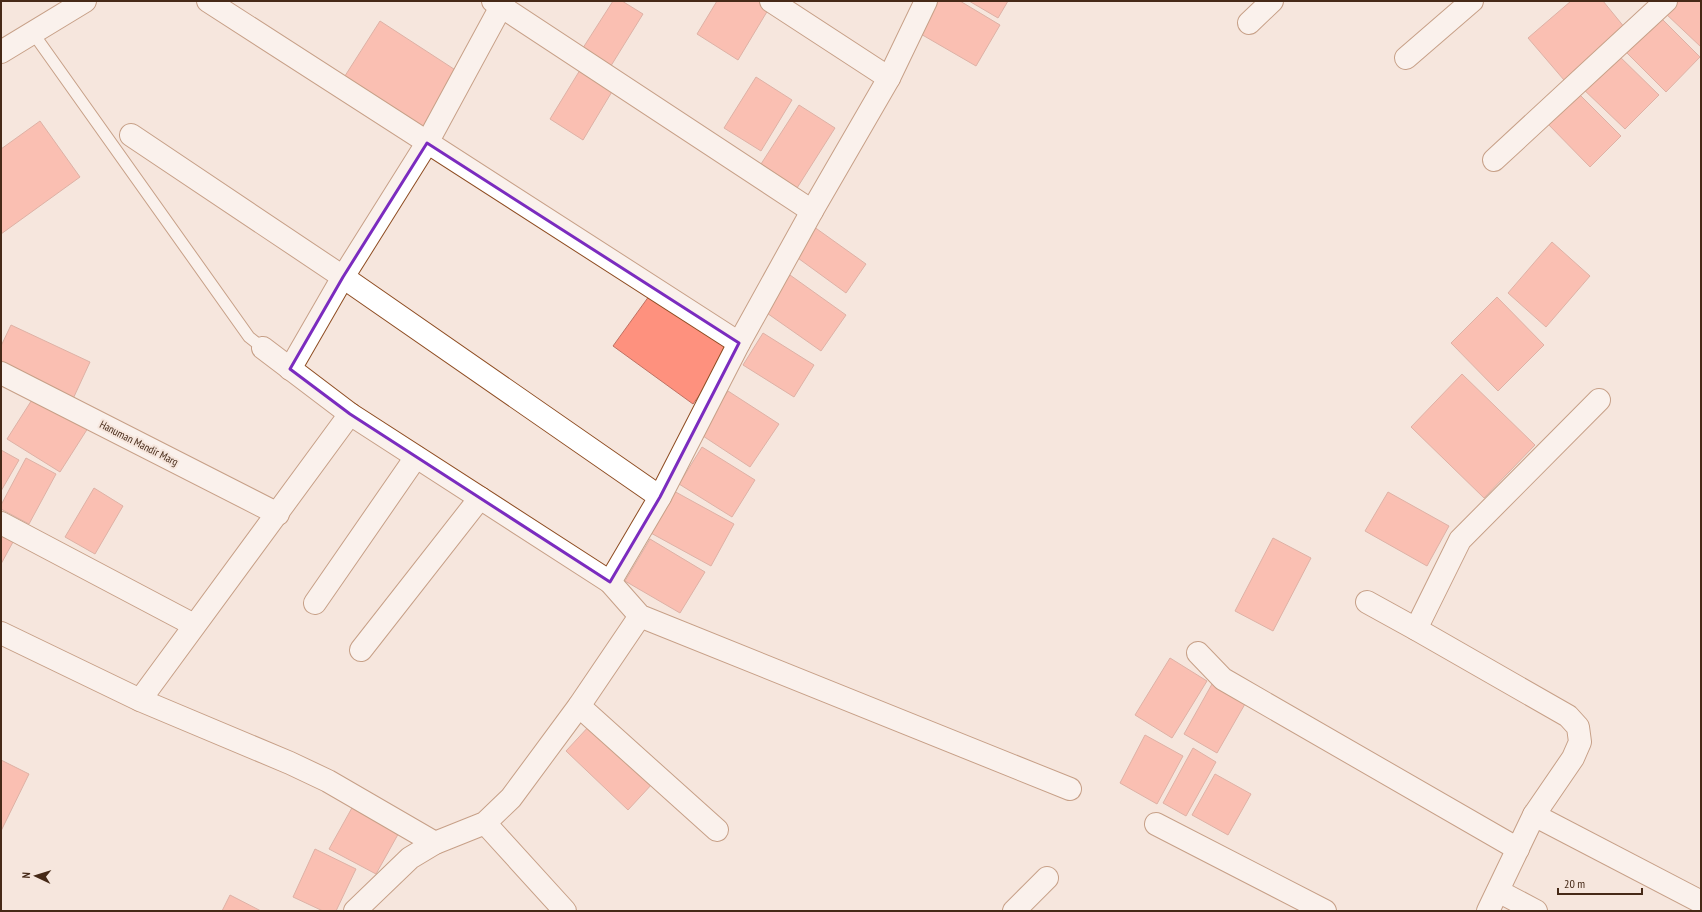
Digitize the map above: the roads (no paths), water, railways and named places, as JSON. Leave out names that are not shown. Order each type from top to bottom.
[{"type":"street","points":[[3,50],[85,1]]},
{"type":"street","points":[[208,1],[739,343]]},
{"type":"street","points":[[771,1],[890,78]]},
{"type":"street","points":[[610,582],[660,497],[739,343],[812,211],[890,78],[926,1]]},
{"type":"street","points":[[1250,23],[1272,1]]},
{"type":"street","points":[[1406,58],[1472,1]]},
{"type":"street","points":[[1494,160],[1666,1]]},
{"type":"street","points":[[290,369],[343,277],[427,143],[499,3],[812,211]]},
{"type":"street","points":[[132,135],[343,277],[660,497]]},
{"type":"street","points":[[263,348],[350,414],[610,582],[640,616],[1070,789]]},
{"type":"street","name":"Hanuman Mandir Marg","points":[[1,373],[278,514]]},
{"type":"street","points":[[1416,628],[1460,540],[1599,400]]},
{"type":"street","points":[[140,700],[350,414]]},
{"type":"street","points":[[315,603],[416,457]]},
{"type":"street","points":[[361,650],[480,498]]},
{"type":"street","points":[[1,523],[194,626]]},
{"type":"street","points":[[1367,602],[1416,628],[1568,716],[1578,727],[1580,742],[1573,758],[1534,815],[1488,911]]},
{"type":"street","points":[[355,911],[410,858],[435,843],[484,823],[511,798],[579,706],[640,616]]},
{"type":"street","points":[[1,633],[140,700],[328,781],[435,843]]},
{"type":"street","points":[[1198,653],[1223,679],[1518,848]]},
{"type":"street","points":[[579,706],[717,830]]},
{"type":"street","points":[[1534,815],[1701,902]]},
{"type":"street","points":[[484,823],[565,911]]},
{"type":"street","points":[[1156,824],[1325,911]]},
{"type":"street","points":[[1014,911],[1047,878]]},
{"type":"street","points":[[1498,890],[1536,911]]},
{"type":"lane","points":[[33,33],[249,337],[263,348]]}]
